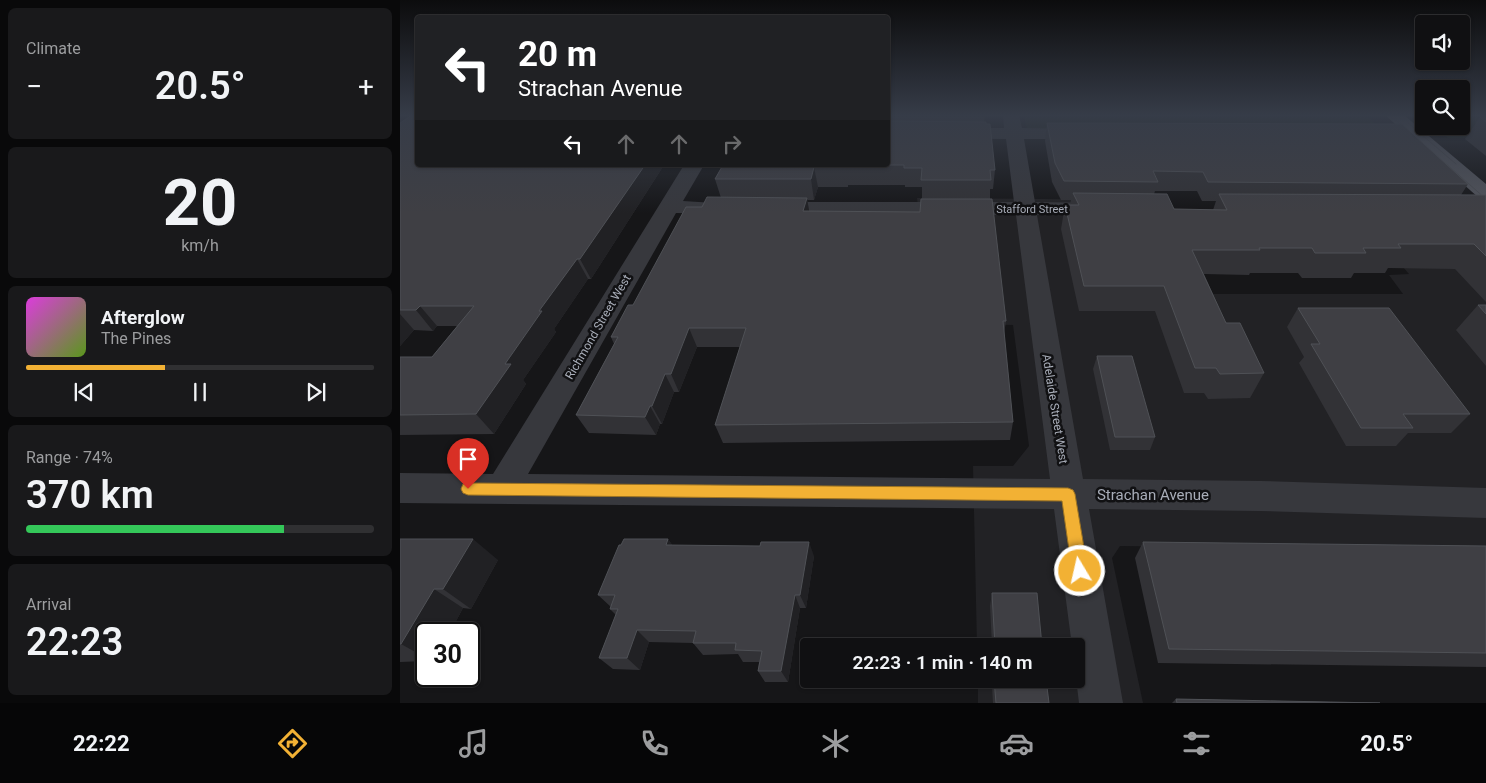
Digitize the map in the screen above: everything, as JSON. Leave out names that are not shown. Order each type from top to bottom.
[{"type":"main road","points":[[1430,148],[1483,205]]},
{"type":"street","name":"Adelaide Street West","points":[[1015,148],[1101,703]]},
{"type":"street","name":"Richmond Street West","points":[[502,489],[693,167]]},
{"type":"street","name":"Stafford Street","points":[[668,207],[1120,210]]},
{"type":"street","name":"Strachan Avenue","points":[[400,488],[1260,496],[1486,503]]},
{"type":"shaded area","points":[[917,198],[1160,200],[1192,294],[1403,294],[1389,275],[1409,274],[1391,253],[1486,201],[1486,550],[1120,546],[1112,558],[1143,703],[978,703],[978,688],[1085,688],[1085,638],[977,638],[973,466],[1013,466],[1029,446],[1013,325],[918,323],[921,228]]},
{"type":"building","points":[[400,148],[415,148],[415,167],[644,167],[580,259],[577,259],[539,311],[542,311],[505,364],[511,364],[476,414],[400,415],[400,357],[432,357],[474,306],[420,306],[416,310],[400,310]]},
{"type":"building","points":[[890,148],[993,148],[995,170],[990,170],[991,180],[921,180],[922,168],[904,168],[904,165],[890,165]]},
{"type":"building","points":[[1052,148],[1428,148],[1468,184],[1208,182],[1203,172],[1153,171],[1158,182],[1064,181],[1055,163]]},
{"type":"building","points":[[722,167],[814,167],[811,179],[715,179]]},
{"type":"building","points":[[1073,193],[1167,194],[1174,209],[1227,210],[1219,194],[1486,195],[1486,256],[1474,244],[1398,244],[1401,248],[1363,248],[1366,253],[1315,253],[1312,248],[1192,250],[1226,323],[1240,323],[1264,373],[1220,374],[1216,368],[1195,368],[1164,286],[1084,286],[1065,205],[1079,205]]},
{"type":"building","points":[[707,197],[807,198],[803,211],[920,212],[921,199],[992,199],[1006,321],[1003,321],[1013,422],[715,425],[746,328],[689,328],[671,374],[665,374],[652,406],[650,406],[645,417],[576,415],[618,337],[611,337],[628,305],[633,305],[686,207],[702,207]]},
{"type":"building","points":[[1478,305],[1486,305],[1486,314]]},
{"type":"building","points":[[1298,308],[1389,308],[1470,414],[1403,414],[1413,428],[1361,428],[1311,344],[1320,344]]},
{"type":"building","points":[[1097,356],[1132,356],[1155,437],[1115,437]]},
{"type":"building","points":[[400,539],[473,539],[443,589],[434,589],[401,644],[400,644]]},
{"type":"building","points":[[624,539],[668,539],[666,545],[760,546],[761,542],[809,542],[800,595],[795,595],[781,671],[758,671],[762,651],[735,650],[736,643],[693,643],[696,631],[637,630],[627,658],[599,658],[618,609],[610,609],[615,595],[598,595],[619,545],[621,545]]},
{"type":"building","points":[[1143,542],[1486,546],[1486,653],[1169,649]]},
{"type":"building","points":[[992,593],[1037,593],[1041,638],[995,638]]},
{"type":"building","points":[[995,688],[1047,688],[1049,703],[996,703]]},
{"type":"building","points":[[1176,699],[1380,703],[1177,703]]},
{"type":"tram line","points":[[1437,148],[1456,164]]},
{"type":"tram line","points":[[1444,162],[1486,199]]},
{"type":"route","points":[[468,489],[1068,494],[1080,571]]}]
